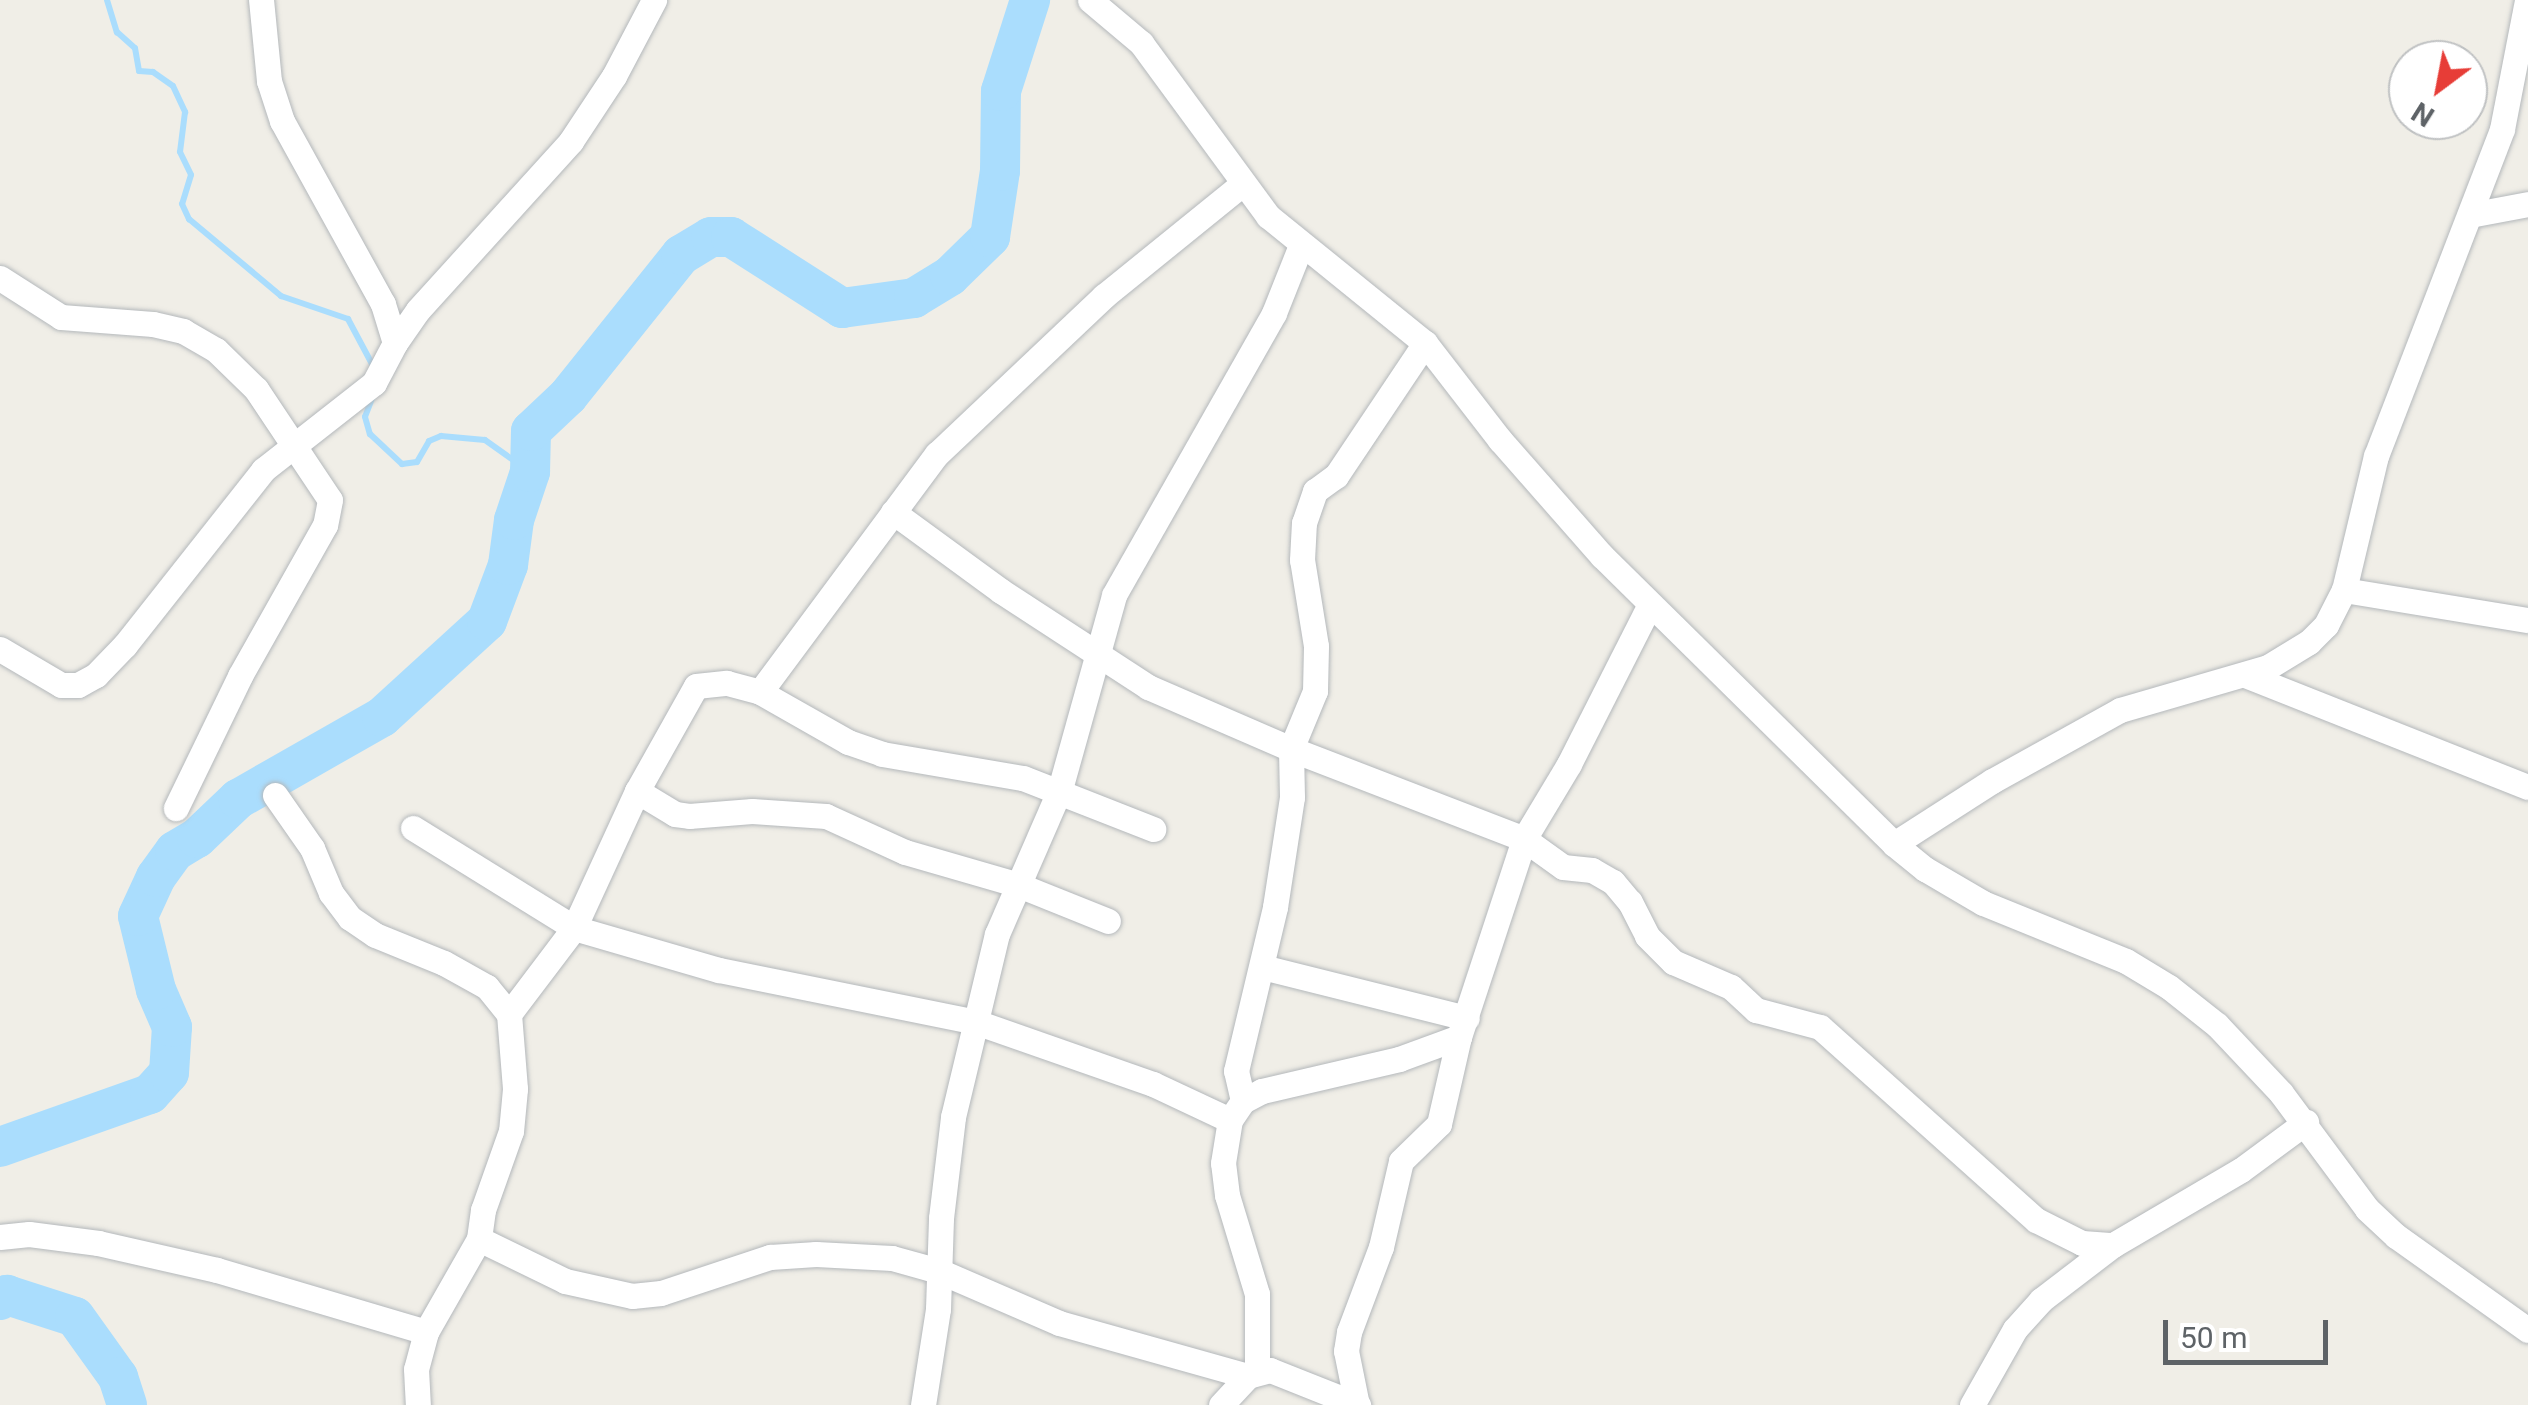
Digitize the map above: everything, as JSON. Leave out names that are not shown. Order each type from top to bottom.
[{"type":"street","points":[[262,0],[269,81],[282,121],[383,304],[395,343]]},
{"type":"street","points":[[0,650],[61,685],[78,685],[96,675],[125,645],[263,470],[374,383],[418,310],[570,141],[614,76],[654,0]]},
{"type":"street","points":[[1090,0],[1141,43],[1241,185],[1301,245],[1359,286],[1425,343],[1500,440],[1650,604],[1894,844],[1967,895],[2126,962],[2169,986],[2217,1025],[2306,1122],[2367,1210],[2396,1236],[2528,1330]]},
{"type":"street","points":[[1894,844],[1992,781],[2120,710],[2244,675],[2309,642],[2326,626],[2344,590],[2376,456],[2502,129],[2527,0]]},
{"type":"street","points":[[760,692],[848,581],[893,512],[938,454],[1011,380],[1104,296],[1241,185]]},
{"type":"street","points":[[2470,216],[2528,204]]},
{"type":"street","points":[[923,1405],[933,1350],[944,1175],[973,1021],[1016,884],[1060,790],[1079,708],[1099,659],[1114,595],[1274,313],[1301,245]]},
{"type":"street","points":[[0,278],[61,317],[154,324],[183,331],[216,350],[240,372],[322,482],[330,500],[330,514],[240,676],[176,808]]},
{"type":"street","points":[[1221,1405],[1253,1373],[1257,1294],[1227,1194],[1223,1163],[1236,1111],[1236,1071],[1262,967],[1292,797],[1291,749],[1316,691],[1318,666],[1304,589],[1304,523],[1315,491],[1336,476],[1425,343]]},
{"type":"street","points":[[893,512],[1099,659],[1148,687],[1291,749],[1524,839],[1563,867],[1592,870],[1613,882],[1630,902],[1647,936],[1673,962],[1730,987],[1756,1010],[1820,1027],[2036,1220],[2082,1243],[2114,1245]]},
{"type":"street","points":[[2344,590],[2528,620]]},
{"type":"street","points":[[1357,1405],[1346,1351],[1381,1247],[1401,1161],[1439,1124],[1463,1027],[1524,839],[1569,764],[1650,604]]},
{"type":"street","points":[[2244,675],[2528,786]]},
{"type":"street","points":[[509,1014],[574,928],[637,791],[696,686],[727,683],[760,692],[848,742],[882,754],[958,765],[1060,790],[1154,829]]},
{"type":"street","points":[[637,791],[676,814],[688,816],[752,811],[826,816],[905,852],[1016,884],[1108,921]]},
{"type":"street","points":[[276,794],[312,848],[331,894],[350,918],[375,935],[444,963],[487,987],[509,1014],[515,1105],[511,1131],[483,1210],[479,1239],[426,1332],[416,1369],[418,1405]]},
{"type":"street","points":[[413,828],[574,928],[719,970],[973,1021],[1236,1111]]},
{"type":"street","points":[[1262,967],[1463,1027]]},
{"type":"street","points":[[1236,1111],[1262,1091],[1399,1059],[1463,1027]]},
{"type":"street","points":[[1972,1405],[2015,1329],[2041,1300],[2114,1245],[2241,1170],[2306,1122]]},
{"type":"street","points":[[0,1237],[29,1234],[98,1243],[217,1270],[426,1332]]},
{"type":"street","points":[[479,1239],[565,1282],[632,1296],[661,1293],[770,1257],[892,1258],[939,1271],[1059,1324],[1253,1373],[1298,1378],[1357,1405]]},
{"type":"waterway","points":[[107,0],[117,32],[135,48],[139,71],[153,72],[173,86],[185,112],[180,152],[191,175],[182,204],[189,219],[281,296],[348,319],[372,364]]},
{"type":"waterway","points":[[0,1147],[150,1094],[169,1073],[172,1027],[156,990],[138,916],[156,877],[175,851],[197,838],[238,799],[382,717],[487,621],[508,565],[514,520],[530,472],[531,431],[568,396],[681,255],[711,237],[731,237],[842,308],[914,298],[950,276],[990,237],[1000,171],[1001,91],[1030,0]]},
{"type":"waterway","points":[[373,396],[365,417],[370,434],[402,464],[417,462],[429,441],[441,436],[485,440],[530,472]]},
{"type":"waterway","points":[[0,1300],[7,1295],[75,1317],[118,1377],[127,1405]]}]
